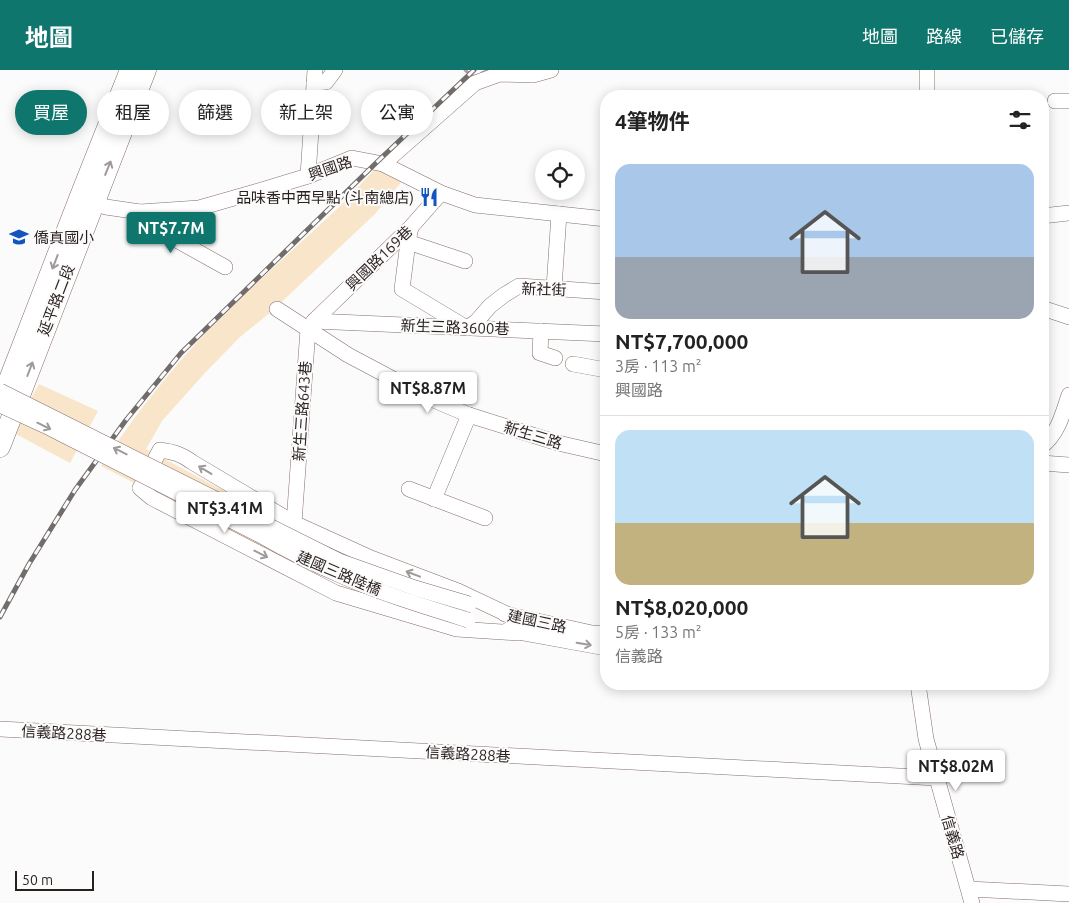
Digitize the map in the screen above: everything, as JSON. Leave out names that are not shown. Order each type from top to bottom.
[{"type":"main road","name":"延平路二段","points":[[0,447],[130,70]]},
{"type":"main road","name":"延平路二段","points":[[0,404],[4,380],[146,70]]},
{"type":"street","points":[[308,176],[315,77],[326,82],[335,70]]},
{"type":"street","points":[[383,164],[475,83],[500,74],[533,75],[551,70]]},
{"type":"street","points":[[927,70],[927,90]]},
{"type":"street","name":"興國路","points":[[87,199],[106,207],[140,212],[199,208],[308,176],[352,158],[383,164],[440,193],[474,205],[600,218]]},
{"type":"street","name":"興國路169巷","points":[[311,325],[411,227],[440,193]]},
{"type":"street","points":[[140,212],[155,228],[225,267]]},
{"type":"street","points":[[554,288],[559,214]]},
{"type":"street","points":[[1049,215],[1069,214]]},
{"type":"street","points":[[411,227],[402,289],[467,328]]},
{"type":"street","points":[[408,242],[465,261]]},
{"type":"street","name":"新社街","points":[[467,328],[476,322],[490,306],[519,286],[600,292]]},
{"type":"street","name":"新生三路","points":[[277,310],[311,325],[348,355],[429,398],[470,415],[558,443],[600,453]]},
{"type":"street","points":[[1049,310],[1069,316]]},
{"type":"street","name":"新生三路3600巷","points":[[311,325],[541,330],[600,334]]},
{"type":"street","name":"新生三路643巷","points":[[294,524],[311,325]]},
{"type":"street","points":[[541,330],[540,353],[555,358]]},
{"type":"street","points":[[573,364],[600,369]]},
{"type":"street","name":"建國三路陸橋","points":[[4,380],[339,560],[415,588],[468,604]]},
{"type":"street","points":[[1049,439],[1060,424],[1069,395]]},
{"type":"street","name":"建國三路陸橋","points":[[0,404],[293,554],[341,576],[407,601],[468,620]]},
{"type":"street","points":[[434,499],[470,415]]},
{"type":"street","points":[[513,617],[458,591],[371,558],[294,524],[183,455],[160,450],[140,488],[152,498],[336,592],[457,628],[518,633]]},
{"type":"street","points":[[1049,464],[1069,465]]},
{"type":"street","points":[[409,489],[486,518]]},
{"type":"street","name":"建國三路","points":[[468,604],[513,617],[600,634]]},
{"type":"street","name":"建國三路","points":[[468,620],[518,633],[600,647]]},
{"type":"street","name":"信義路","points":[[919,690],[926,739],[970,896]]},
{"type":"street","name":"信義路288巷","points":[[0,730],[936,778]]},
{"type":"street","points":[[970,896],[1063,897]]},
{"type":"shaded area","points":[[374,170],[387,172],[403,180],[375,214],[271,312],[240,337],[204,374],[162,421],[146,449],[293,528],[282,557],[101,466],[147,401],[199,340],[337,209]]},
{"type":"shaded area","points":[[39,384],[98,411],[70,463],[12,432]]},
{"type":"waterway","points":[[465,70],[474,76]]},
{"type":"waterway","points":[[482,73],[489,70]]},
{"type":"railway","points":[[0,617],[29,564],[75,490],[126,420],[181,353],[474,70]]},
{"type":"place","name":"品味香中西早點 (斗南總店)","points":[[429,197]]},
{"type":"place","name":"僑真國小","points":[[19,237]]}]
